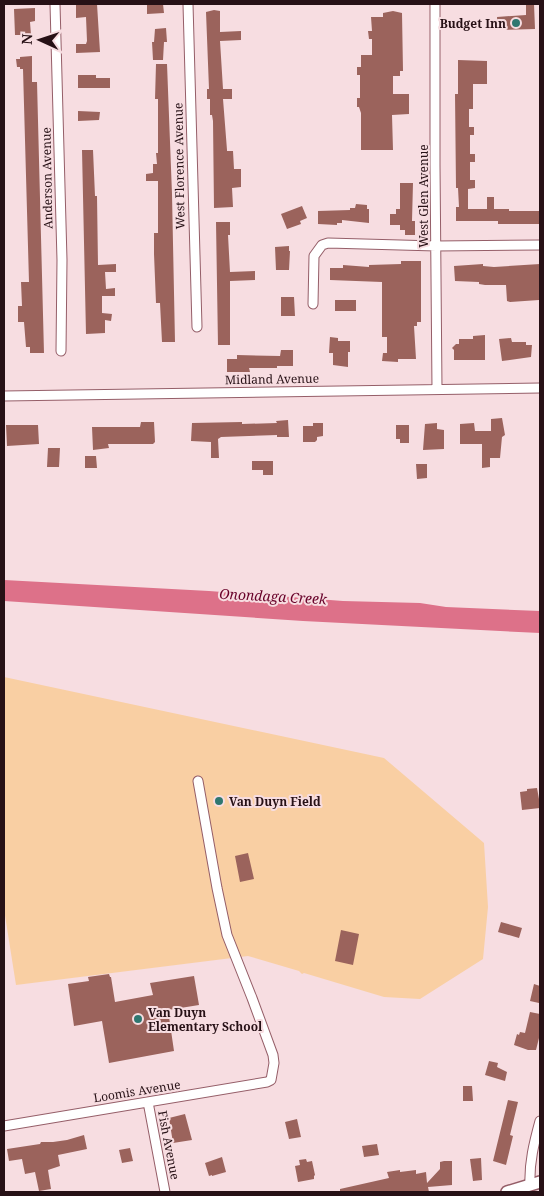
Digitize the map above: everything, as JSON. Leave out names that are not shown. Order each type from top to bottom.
[{"type":"main road","points":[[507,1192],[535,1184]]},
{"type":"street","name":"Anderson Avenue","points":[[55,4],[61,250],[61,351]]},
{"type":"street","name":"West Florence Avenue","points":[[188,4],[197,327]]},
{"type":"street","name":"West Glen Avenue","points":[[435,4],[437,389]]},
{"type":"street","points":[[313,304],[314,256],[322,246],[328,243],[436,246],[540,245]]},
{"type":"street","name":"Midland Avenue","points":[[4,396],[540,388]]},
{"type":"street","name":"Loomis Avenue","points":[[4,1126],[267,1082],[272,1076],[274,1063],[272,1055],[227,935],[216,888],[198,781]]},
{"type":"street","name":"Fish Avenue","points":[[148,1102],[165,1192]]},
{"type":"street","points":[[535,1184],[529,1169],[532,1149],[540,1122]]},
{"type":"shaded area","name":"Van Duyn Field","points":[[4,677],[384,758],[484,843],[488,907],[483,959],[420,999],[384,997],[304,973],[302,974],[299,971],[248,956],[16,985],[4,909]]},
{"type":"water","name":"Onondaga Creek","points":[[4,580],[540,611],[540,633],[303,621],[4,601]]},
{"type":"building","points":[[97,4],[100,52],[76,53],[76,44],[86,44],[87,41],[86,17],[76,18],[76,5]]},
{"type":"building","points":[[147,4],[163,4],[164,13],[147,14]]},
{"type":"building","name":"Budget Inn","points":[[526,4],[534,4],[535,29],[498,30],[497,17],[526,15]]},
{"type":"building","points":[[35,8],[35,21],[30,22],[31,35],[15,35],[14,9]]},
{"type":"building","points":[[220,11],[220,32],[241,31],[241,40],[220,41],[223,89],[232,89],[232,99],[223,99],[227,151],[233,151],[234,169],[241,169],[241,187],[232,188],[233,207],[214,208],[213,121],[212,115],[210,115],[210,99],[207,99],[207,89],[209,89],[206,12]]},
{"type":"building","points":[[393,11],[402,13],[403,71],[400,71],[400,76],[393,76],[393,94],[409,94],[409,114],[392,115],[393,150],[361,150],[361,113],[359,107],[357,107],[357,98],[360,98],[360,75],[357,75],[357,67],[361,67],[361,55],[372,55],[372,39],[369,39],[368,31],[372,31],[371,17],[383,17],[383,13]]},
{"type":"building","points":[[166,28],[167,42],[164,42],[163,60],[153,60],[152,42],[154,42],[155,29]]},
{"type":"building","points":[[32,56],[32,82],[37,82],[44,353],[30,353],[30,347],[26,347],[24,322],[18,322],[18,306],[22,306],[21,282],[29,282],[23,69],[17,67],[16,59]]},
{"type":"building","points":[[458,60],[487,61],[487,84],[473,84],[473,109],[469,109],[469,127],[474,127],[474,135],[470,135],[470,154],[475,154],[475,162],[470,162],[470,180],[475,180],[475,188],[468,189],[468,209],[487,209],[487,197],[494,197],[494,209],[540,211],[540,224],[456,221],[456,207],[459,207],[458,188],[456,188],[455,94],[458,94]]},
{"type":"building","points":[[156,64],[167,64],[175,342],[162,342],[160,303],[156,303],[154,254],[154,233],[158,233],[158,181],[146,181],[146,174],[153,173],[153,164],[157,164],[156,153],[158,153],[158,99],[155,99]]},
{"type":"building","points":[[78,75],[96,75],[96,78],[110,78],[110,88],[78,88]]},
{"type":"building","points":[[78,111],[100,112],[99,120],[78,121]]},
{"type":"building","points":[[82,150],[93,150],[95,196],[97,196],[98,265],[116,264],[116,272],[105,272],[106,289],[115,288],[115,296],[102,296],[102,313],[112,314],[111,321],[105,320],[105,333],[86,334]]},
{"type":"building","points":[[400,183],[413,183],[412,221],[415,221],[415,235],[405,235],[405,230],[400,230],[400,225],[390,225],[390,214],[396,214],[396,209],[400,209]]},
{"type":"building","points":[[356,204],[367,205],[367,209],[369,209],[369,223],[342,220],[342,223],[337,223],[337,225],[318,224],[318,211],[350,210],[350,208],[355,208]]},
{"type":"building","points":[[302,206],[307,218],[300,221],[301,224],[287,229],[281,214]]},
{"type":"building","points":[[216,222],[230,222],[230,235],[228,235],[230,272],[255,271],[255,280],[230,281],[230,345],[218,345]]},
{"type":"building","points":[[289,246],[289,270],[276,270],[275,247]]},
{"type":"building","points":[[401,261],[421,261],[421,322],[417,322],[417,326],[414,326],[416,359],[398,359],[398,362],[382,361],[383,353],[387,353],[387,337],[382,337],[382,282],[330,280],[330,268],[343,268],[343,265],[369,267],[369,265],[401,264]]},
{"type":"building","points":[[483,264],[483,266],[494,267],[540,264],[539,300],[510,302],[507,301],[506,285],[485,285],[479,284],[479,282],[455,281],[454,266]]},
{"type":"building","points":[[281,297],[294,297],[295,316],[281,316]]},
{"type":"building","points":[[335,300],[356,300],[356,311],[335,311]]},
{"type":"building","points":[[485,335],[485,360],[454,360],[454,350],[452,348],[459,344],[459,339],[473,339],[473,336]]},
{"type":"building","points":[[330,337],[338,338],[338,341],[350,341],[348,367],[333,365],[333,353],[329,353]]},
{"type":"building","points":[[511,338],[512,342],[526,342],[526,345],[532,345],[531,357],[502,361],[499,339]]},
{"type":"building","points":[[281,350],[293,350],[293,366],[249,368],[250,372],[227,372],[227,359],[237,359],[237,355],[280,356]]},
{"type":"building","points":[[502,418],[505,435],[502,437],[500,458],[490,458],[490,467],[482,468],[482,444],[460,444],[460,424],[474,423],[475,431],[491,431],[491,419]]},
{"type":"building","points":[[288,420],[289,437],[277,437],[277,435],[221,437],[218,439],[219,458],[211,458],[211,442],[191,441],[192,423],[277,423],[276,421]]},
{"type":"building","points":[[141,422],[154,422],[155,442],[153,444],[108,444],[109,448],[93,450],[92,427],[140,427]]},
{"type":"building","points":[[313,423],[323,423],[323,436],[317,437],[315,442],[303,442],[303,426],[313,426]]},
{"type":"building","points":[[437,423],[437,429],[444,430],[444,449],[423,450],[425,424]]},
{"type":"building","points":[[6,425],[38,425],[39,444],[7,446]]},
{"type":"building","points":[[396,425],[409,425],[409,443],[400,443],[400,439],[396,439]]},
{"type":"building","points":[[48,448],[60,448],[59,467],[47,467]]},
{"type":"building","points":[[85,456],[96,456],[97,468],[85,468]]},
{"type":"building","points":[[252,461],[273,461],[273,475],[263,475],[263,470],[252,470]]},
{"type":"building","points":[[416,464],[427,464],[427,478],[417,479]]},
{"type":"building","points":[[537,788],[540,808],[522,810],[520,792]]},
{"type":"building","points":[[248,853],[254,879],[240,882],[235,856]]},
{"type":"building","points":[[501,922],[522,928],[519,938],[498,932]]},
{"type":"building","points":[[341,930],[359,934],[353,965],[335,961]]},
{"type":"building","points":[[109,974],[115,1002],[153,995],[150,983],[194,976],[199,1005],[168,1010],[174,1051],[109,1063],[102,1021],[74,1026],[68,984],[89,981],[88,977]]},
{"type":"building","points":[[534,984],[540,986],[539,1003],[530,1001]]},
{"type":"building","points":[[530,1012],[540,1014],[540,1034],[536,1050],[528,1050],[514,1045],[517,1034],[519,1035],[520,1032],[525,1033]]},
{"type":"building","points":[[489,1061],[498,1063],[497,1067],[507,1072],[505,1081],[485,1075]]},
{"type":"building","points":[[463,1086],[472,1086],[473,1101],[463,1101]]},
{"type":"building","points":[[508,1100],[518,1102],[510,1135],[513,1136],[506,1165],[493,1161]]},
{"type":"building","points":[[185,1114],[192,1140],[173,1143],[169,1118]]},
{"type":"building","points":[[297,1119],[301,1137],[289,1139],[285,1122]]},
{"type":"building","points":[[84,1135],[87,1149],[58,1155],[60,1166],[48,1170],[51,1189],[39,1191],[35,1172],[25,1174],[22,1159],[9,1161],[7,1149],[40,1144],[41,1142],[67,1140]]},
{"type":"building","points":[[377,1144],[379,1155],[364,1157],[362,1146]]},
{"type":"building","points":[[130,1148],[133,1161],[122,1163],[119,1150]]},
{"type":"building","points":[[222,1157],[226,1172],[209,1176],[205,1163]]},
{"type":"building","points":[[481,1158],[482,1180],[473,1181],[470,1159]]},
{"type":"building","points":[[306,1159],[307,1162],[312,1161],[314,1179],[298,1182],[295,1166],[300,1165],[299,1160]]},
{"type":"building","points":[[452,1161],[452,1185],[428,1187],[429,1192],[340,1192],[340,1189],[389,1178],[387,1172],[400,1170],[400,1172],[416,1170],[416,1174],[426,1172],[427,1183],[440,1169],[440,1162]]},
{"type":"place","name":"Budget Inn","points":[[516,23]]},
{"type":"place","name":"Van Duyn Field","points":[[219,801]]},
{"type":"place","name":"Van Duyn Elementary School","points":[[138,1019]]}]
